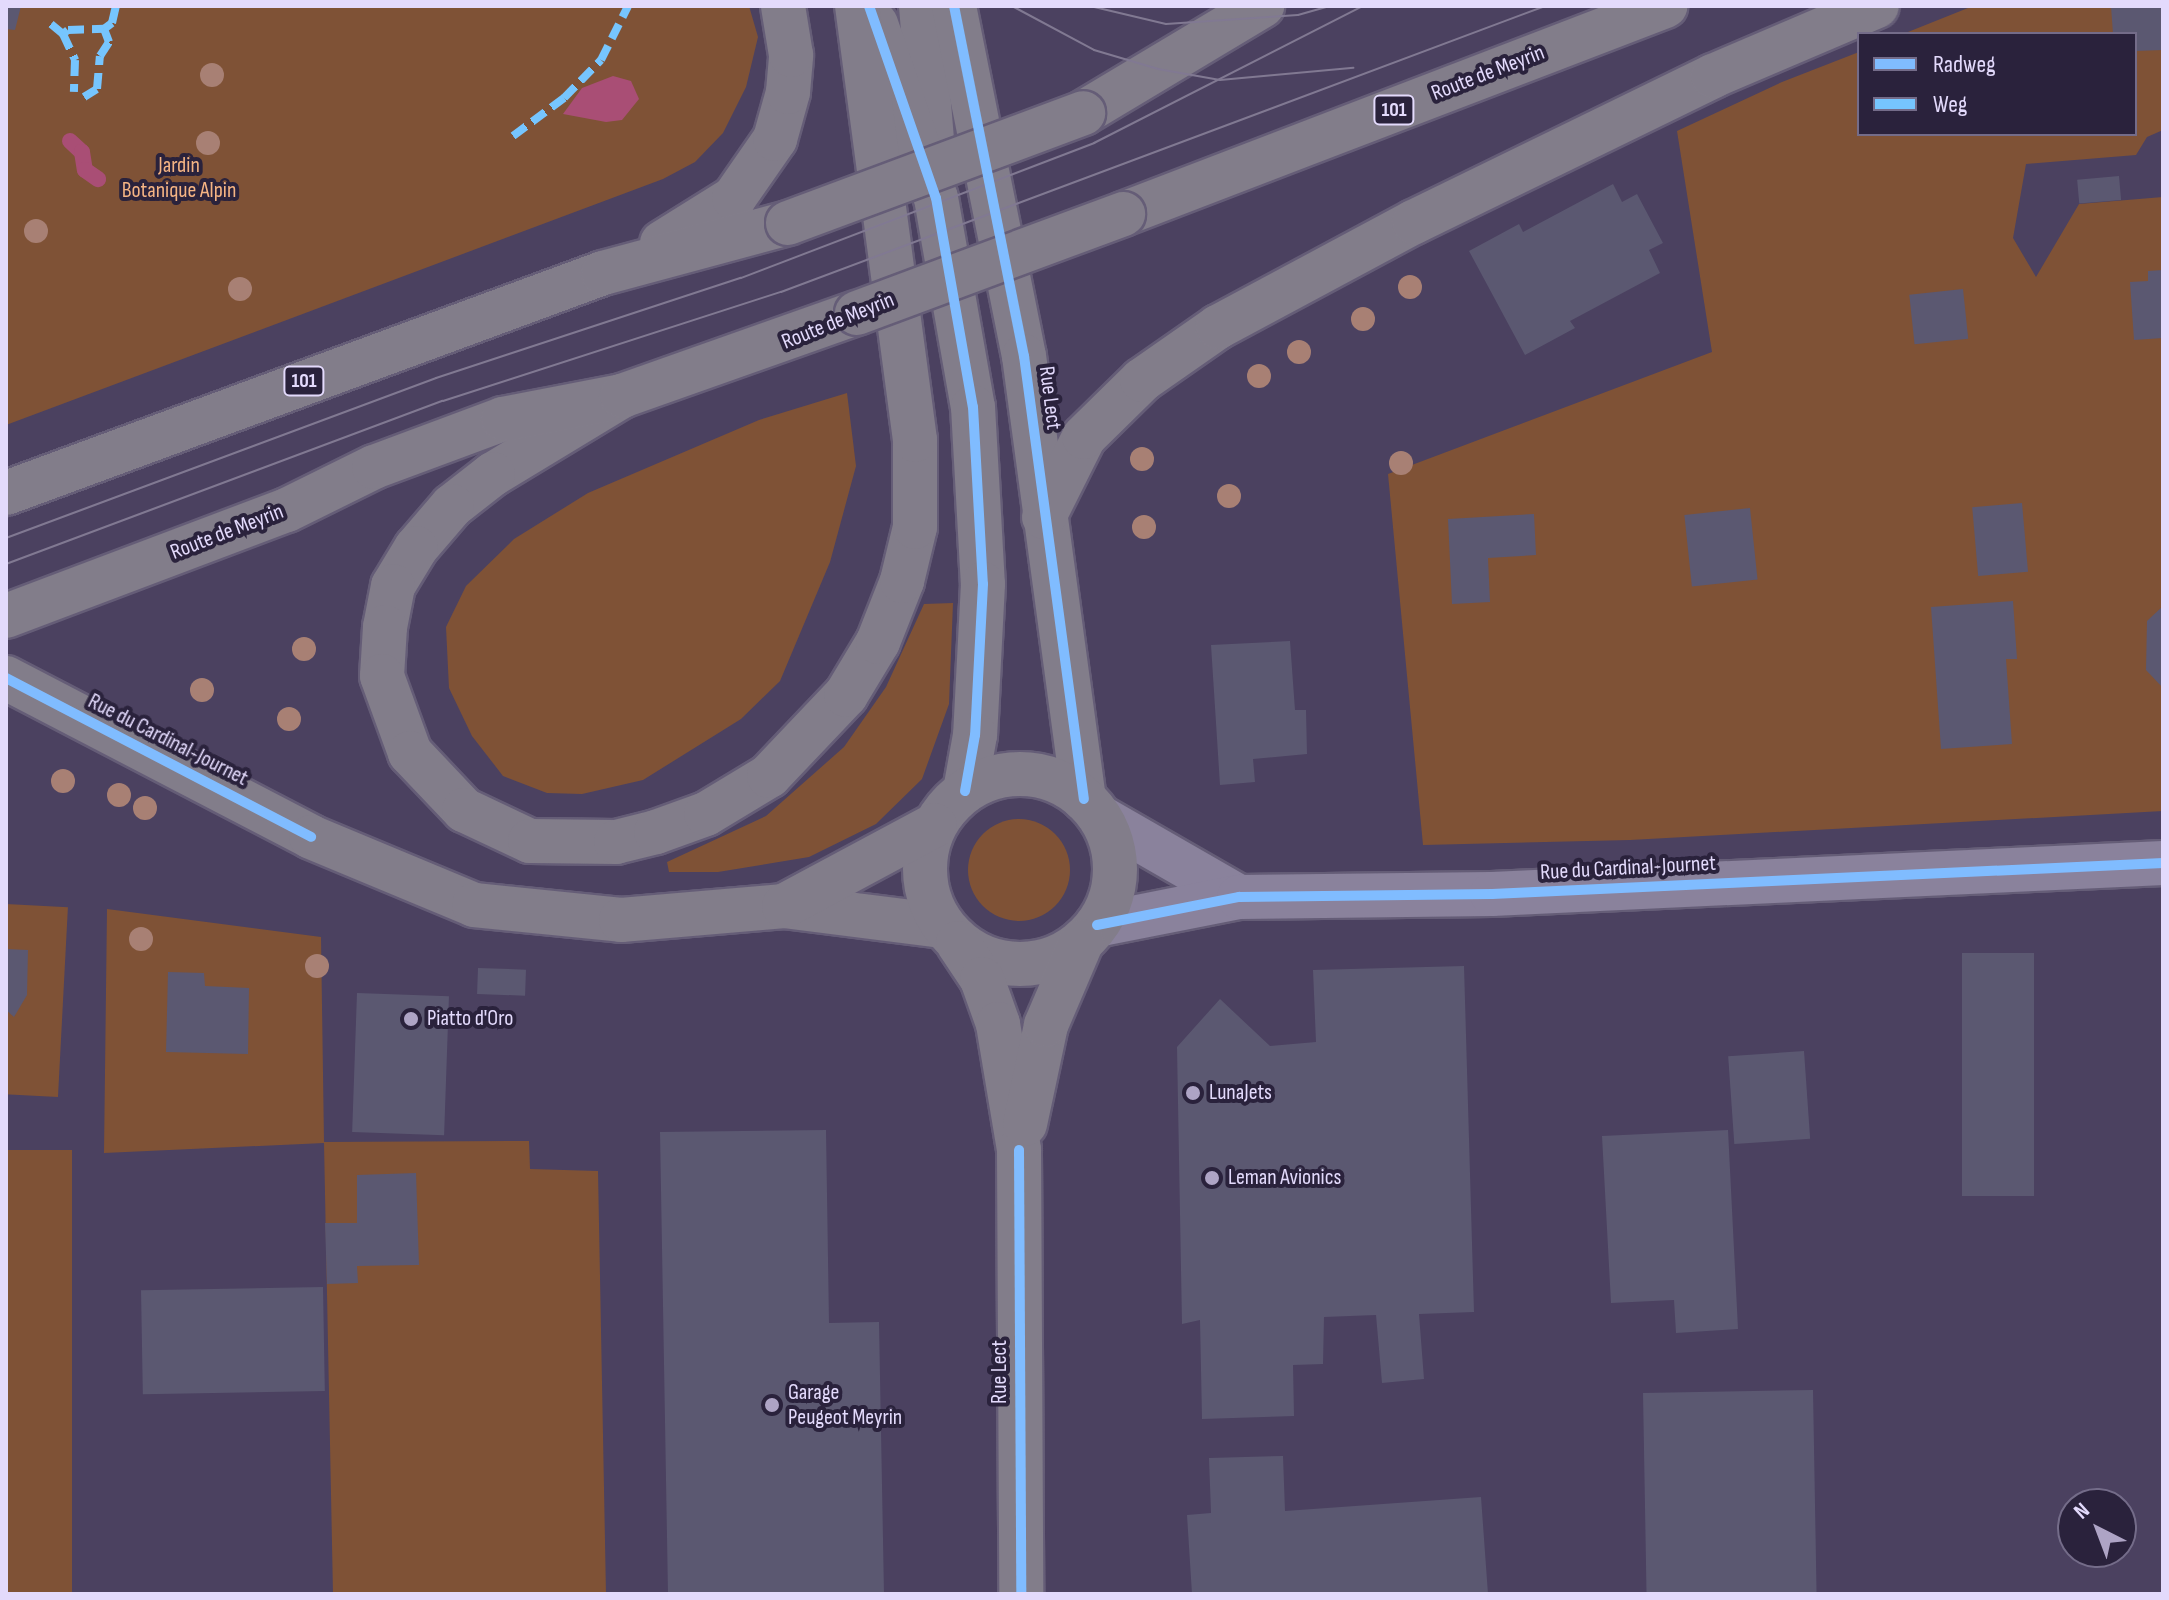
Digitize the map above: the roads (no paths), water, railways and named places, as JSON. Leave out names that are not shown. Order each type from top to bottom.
[{"type":"main road","points":[[603,273],[698,225],[734,198],[757,171],[775,139],[788,92],[791,55],[783,6]]},
{"type":"main road","points":[[622,396],[493,474],[452,506],[416,548],[393,586],[382,676],[410,753],[464,810],[530,841],[616,842],[656,832],[706,814],[769,776],[846,695],[878,642],[897,594],[915,527],[915,440],[857,6]]},
{"type":"main road","points":[[869,6],[936,198]]},
{"type":"main road","points":[[921,6],[936,198],[973,407],[983,584],[975,735],[965,791]]},
{"type":"main road","name":"Rue Lect","points":[[954,6],[1024,356],[1044,517],[1092,808]]},
{"type":"main road","name":"101","points":[[6,493],[603,273],[788,223],[1083,113],[1262,6]]},
{"type":"main road","name":"Route de Meyrin","points":[[6,616],[287,510],[374,467],[503,419],[622,396],[776,345],[1665,6]]},
{"type":"main road","points":[[1044,517],[1084,437],[1142,380],[1218,327],[1414,222],[1670,97],[1877,6]]},
{"type":"main road","name":"Rue du Cardinal-Journet","points":[[6,678],[398,877],[474,905],[621,920],[784,906],[950,934]]},
{"type":"main road","points":[[1026,774],[1057,782],[1092,808],[1115,860],[1108,905],[1090,933],[1053,959],[1020,965],[987,960],[950,934],[925,877],[926,850],[935,825],[965,791],[995,778],[1026,774]]},
{"type":"main road","name":"Rue du Cardinal-Journet","points":[[784,906],[935,825]]},
{"type":"main road","name":"Rue Lect","points":[[1019,1150],[1046,1025],[1090,933]]},
{"type":"main road","name":"Rue Lect","points":[[950,934],[982,979],[998,1024],[1019,1150],[1021,1594]]},
{"type":"street","points":[[1092,808],[1239,897]]},
{"type":"street","name":"Rue du Cardinal-Journet","points":[[1090,933],[1239,897],[1492,894],[2163,863]]},
{"type":"waterway","points":[[70,141],[82,152],[85,170],[98,179]]},
{"type":"tram line","points":[[1012,6],[1094,50],[1158,69],[1220,80],[1353,68]]},
{"type":"tram line","points":[[1090,6],[1166,24],[1298,15],[1329,6]]},
{"type":"tram line","points":[[6,538],[436,378],[741,278],[1094,143],[1363,6]]},
{"type":"tram line","points":[[6,564],[443,401],[781,292],[1545,6]]},
{"type":"place","name":"Piatto d'Oro","points":[[411,1019]]},
{"type":"place","name":"LunaJets","points":[[1193,1093]]},
{"type":"place","name":"Leman Avionics","points":[[1212,1178]]},
{"type":"place","name":"Garage Peugeot Meyrin","points":[[772,1405]]},
{"type":"park label","name":"Jardin Botanique Alpin","points":[[179,178]]}]
